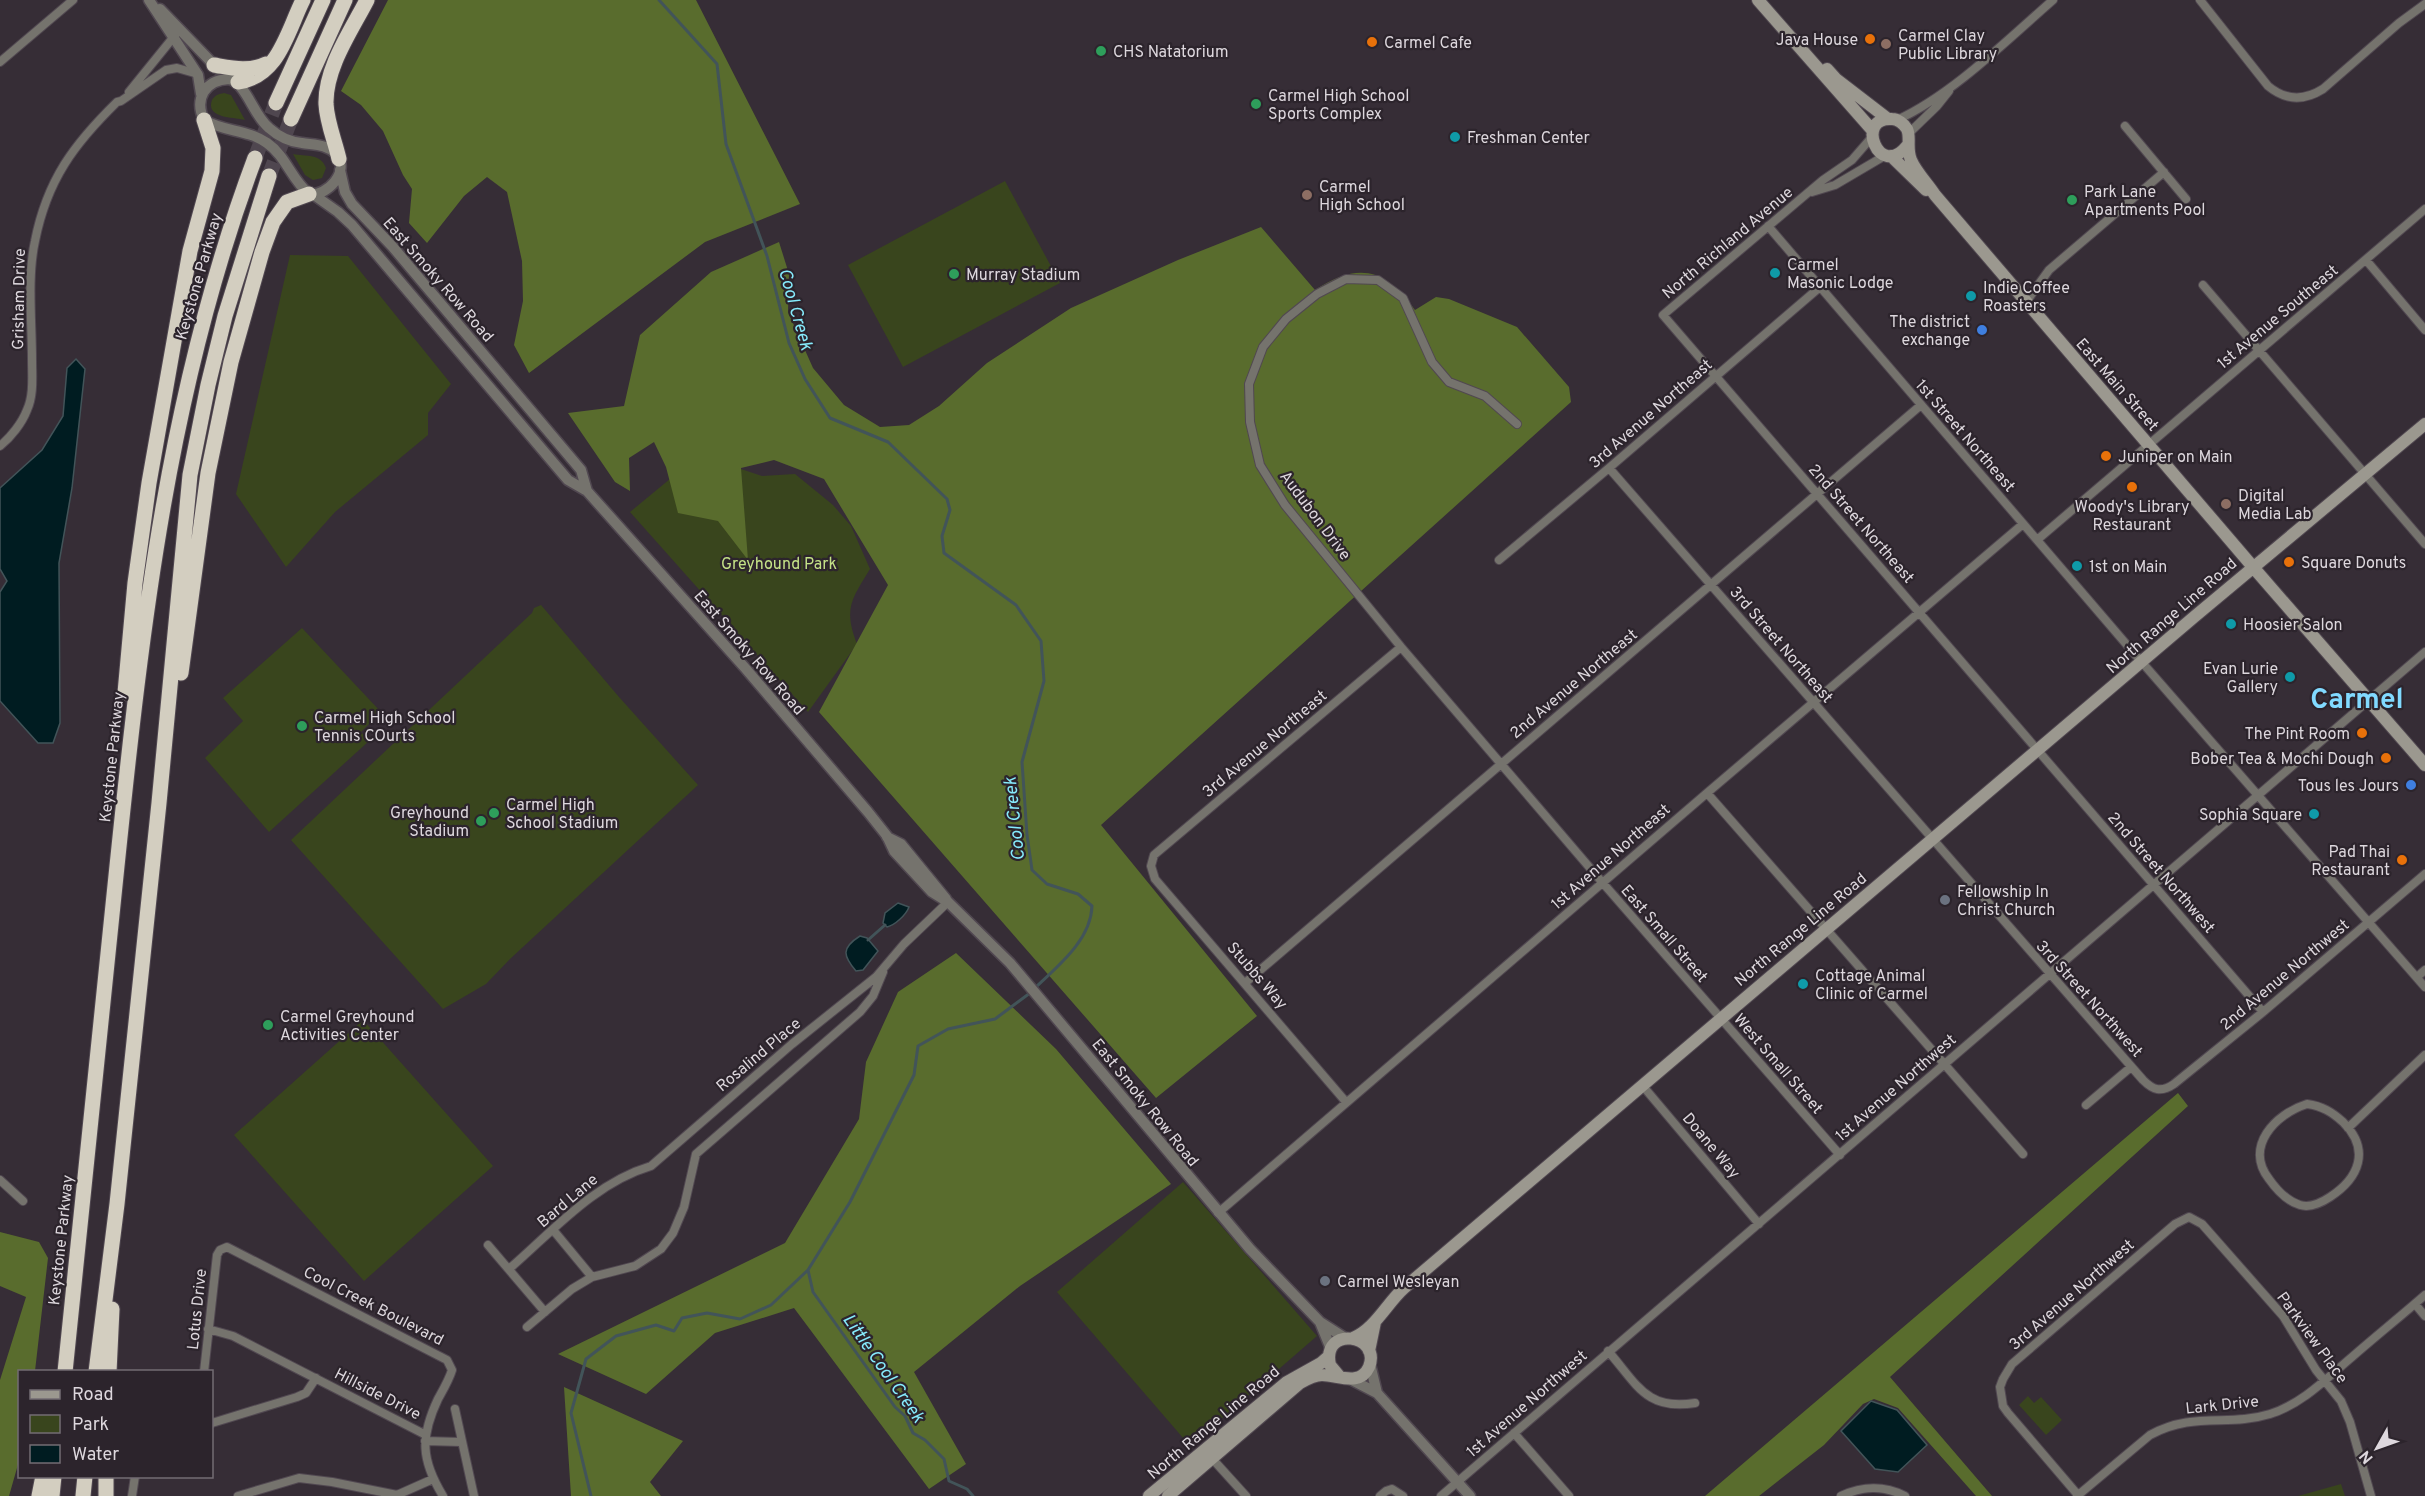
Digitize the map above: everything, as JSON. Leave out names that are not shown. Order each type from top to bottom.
[{"type":"highway","points":[[233,81],[257,77],[274,61],[303,0]]},
{"type":"highway","points":[[276,103],[322,0]]},
{"type":"highway","points":[[291,119],[345,0]]},
{"type":"highway","points":[[340,165],[327,114],[328,87],[338,57],[367,0]]},
{"type":"highway","points":[[214,65],[253,69],[274,61]]},
{"type":"highway","points":[[106,970],[121,740],[135,584],[149,483],[190,251],[212,171],[213,148],[204,120]]},
{"type":"highway","name":"Keystone Parkway","points":[[65,1370],[138,665],[162,504],[201,328],[231,224],[255,158]]},
{"type":"highway","points":[[96,1370],[117,1204],[159,803],[180,557],[193,457],[229,299],[269,176]]},
{"type":"highway","points":[[159,803],[178,694],[207,481],[231,362],[262,252],[273,222],[287,202],[311,194]]},
{"type":"highway","points":[[109,1370],[117,1204]]},
{"type":"highway","points":[[60,1370],[75,1278]]},
{"type":"highway","points":[[39,1496],[43,1478]]},
{"type":"highway","points":[[52,1496],[54,1478]]},
{"type":"highway","points":[[83,1496],[86,1478]]},
{"type":"highway","points":[[106,1478],[106,1496]]},
{"type":"main road","points":[[1758,0],[1872,134],[1876,149],[1888,156],[1898,154],[1907,140],[1902,124],[1836,79],[1768,0]]},
{"type":"main road","points":[[1872,134],[1876,126],[1893,120]]},
{"type":"main road","name":"East Main Street","points":[[1907,140],[1912,163],[1935,195],[2425,765]]},
{"type":"main road","name":"East Main Street","points":[[1888,156],[1922,187],[1935,195]]},
{"type":"main road","name":"North Range Line Road","points":[[1349,1338],[1375,1322],[1387,1305],[1404,1288],[1931,839],[2425,424]]},
{"type":"main road","name":"North Range Line Road","points":[[1369,1351],[1375,1322]]},
{"type":"main road","points":[[1349,1338],[1363,1342],[1369,1351],[1370,1364],[1365,1373],[1345,1378],[1330,1365],[1330,1352],[1334,1344],[1349,1338]]},
{"type":"main road","name":"North Range Line Road","points":[[1168,1496],[1287,1382],[1321,1363],[1330,1352]]},
{"type":"main road","name":"North Range Line Road","points":[[1149,1496],[1209,1455],[1300,1383],[1317,1376],[1345,1378]]},
{"type":"street","points":[[0,62],[73,0]]},
{"type":"street","points":[[1893,120],[1916,112],[1953,86],[2053,0]]},
{"type":"street","points":[[2200,0],[2268,86],[2282,96],[2293,98],[2309,97],[2323,89],[2399,23],[2425,4]]},
{"type":"street","points":[[150,2],[163,12],[174,37],[198,74],[200,107],[204,120]]},
{"type":"street","points":[[174,37],[233,81],[258,117],[274,132],[295,142],[322,146],[335,153],[340,165],[331,186],[311,194]]},
{"type":"street","name":"Grisham Drive","points":[[121,101],[174,37]]},
{"type":"street","name":"Grisham Drive","points":[[0,446],[28,409],[31,395],[34,243],[44,206],[62,166],[73,149],[117,102],[166,70],[177,68],[198,74]]},
{"type":"street","points":[[201,94],[211,84],[233,81]]},
{"type":"street","points":[[1907,140],[1953,86]]},
{"type":"street","name":"East Smoky Row Road","points":[[204,120],[218,127],[254,135],[269,144],[283,158],[297,183],[338,212],[352,225],[568,480],[587,491],[753,677],[887,836],[894,851],[932,892],[948,902],[1010,963],[1218,1213],[1320,1322],[1349,1338]]},
{"type":"street","points":[[2125,126],[2186,199]]},
{"type":"street","name":"North Richland Avenue","points":[[1663,315],[1823,180],[1852,160],[1872,134]]},
{"type":"street","points":[[1811,192],[1835,185],[1888,156]]},
{"type":"street","name":"East Smoky Row Road","points":[[340,165],[345,192],[352,204],[392,246],[574,461],[581,470],[587,491]]},
{"type":"street","points":[[2026,302],[2049,270],[2164,172]]},
{"type":"street","name":"1st Avenue Southeast","points":[[2148,445],[2425,209]]},
{"type":"street","name":"1st Street Northeast","points":[[1768,226],[2142,662],[2425,987]]},
{"type":"street","points":[[2366,260],[2425,330]]},
{"type":"street","name":"Audubon Drive","points":[[1401,647],[1285,505],[1260,465],[1250,422],[1249,384],[1263,347],[1286,319],[1317,294],[1346,279],[1378,280],[1403,298],[1432,362],[1449,382],[1485,396],[1517,424]]},
{"type":"street","points":[[2203,285],[2425,544]]},
{"type":"street","name":"3rd Avenue Northeast","points":[[1499,560],[1820,287]]},
{"type":"street","name":"2nd Street Northeast","points":[[1663,315],[2037,751]]},
{"type":"street","name":"2nd Avenue Northeast","points":[[1245,983],[1921,405]]},
{"type":"street","points":[[2037,540],[2148,445]]},
{"type":"street","name":"3rd Street Northeast","points":[[1609,468],[1931,839]]},
{"type":"street","name":"1st Avenue Northeast","points":[[1218,1213],[2023,524]]},
{"type":"street","name":"3rd Avenue Northeast","points":[[1151,866],[1155,855],[1401,647]]},
{"type":"street","name":"East Small Street","points":[[1401,647],[1720,1018]]},
{"type":"street","name":"1st Avenue Northwest","points":[[1441,1496],[2425,652]]},
{"type":"street","name":"2nd Street Northwest","points":[[2037,751],[2263,1012]]},
{"type":"street","points":[[1707,793],[2024,1154]]},
{"type":"street","name":"3rd Street Northwest","points":[[1931,839],[2131,1067],[2150,1087],[2159,1090]]},
{"type":"street","name":"Stubbs Way","points":[[1151,866],[1155,879],[1346,1102]]},
{"type":"street","name":"2nd Avenue Northwest","points":[[2159,1090],[2174,1084],[2263,1012],[2425,874]]},
{"type":"street","name":"Rosalind Place","points":[[651,1166],[792,1044],[876,977],[927,921],[948,902]]},
{"type":"street","name":"Rosalind Place","points":[[592,1277],[635,1266],[661,1249],[673,1233],[684,1207],[696,1154],[860,1012],[873,996],[884,967]]},
{"type":"street","points":[[2417,978],[2425,970]]},
{"type":"street","name":"West Small Street","points":[[1720,1018],[1840,1155]]},
{"type":"street","points":[[2348,1128],[2425,1055]]},
{"type":"street","points":[[2086,1105],[2131,1067]]},
{"type":"street","name":"Doane Way","points":[[1642,1085],[1759,1224]]},
{"type":"street","points":[[2307,1104],[2317,1105],[2335,1115],[2348,1128],[2360,1151],[2355,1174],[2336,1194],[2312,1206],[2301,1206],[2283,1195],[2261,1167],[2259,1154],[2261,1141],[2268,1130],[2287,1113],[2307,1104]]},
{"type":"street","name":"Bard Lane","points":[[509,1269],[606,1185],[630,1172],[651,1166]]},
{"type":"street","points":[[0,1180],[23,1201]]},
{"type":"street","name":"3rd Avenue Northwest","points":[[2077,1496],[2008,1413],[2001,1397],[2002,1379],[2013,1364],[2175,1224],[2183,1218],[2192,1218]]},
{"type":"street","name":"Parkview Place","points":[[2192,1218],[2202,1224],[2283,1316],[2346,1410],[2372,1496]]},
{"type":"street","points":[[527,1327],[572,1289],[592,1277],[554,1230]]},
{"type":"street","points":[[488,1245],[545,1312]]},
{"type":"street","name":"Cool Creek Boulevard","points":[[220,1250],[227,1247],[447,1360],[451,1365],[450,1375],[428,1422],[425,1438],[426,1459],[433,1479],[443,1496]]},
{"type":"street","name":"Lotus Drive","points":[[204,1370],[217,1255],[220,1250]]},
{"type":"street","name":"Lark Drive","points":[[2077,1496],[2150,1435],[2161,1430],[2194,1420],[2260,1416],[2291,1405],[2425,1295]]},
{"type":"street","points":[[2415,1304],[2425,1316]]},
{"type":"street","name":"East Smoky Row Road","points":[[1320,1322],[1330,1352]]},
{"type":"street","name":"Hillside Drive","points":[[208,1329],[233,1336],[316,1378],[425,1438]]},
{"type":"street","points":[[1608,1351],[1654,1401],[1678,1406],[1695,1403]]},
{"type":"street","points":[[1370,1364],[1377,1393]]},
{"type":"street","name":"Hillside Drive","points":[[213,1423],[297,1397],[306,1393],[316,1378]]},
{"type":"street","points":[[1345,1378],[1377,1393],[1470,1496]]},
{"type":"street","points":[[455,1408],[474,1496]]},
{"type":"street","points":[[1514,1433],[1569,1496]]},
{"type":"street","points":[[425,1438],[461,1442]]},
{"type":"street","points":[[1209,1455],[1246,1496]]},
{"type":"street","points":[[132,1496],[135,1478]]},
{"type":"street","points":[[238,1496],[299,1478],[307,1478],[396,1496],[433,1479]]},
{"type":"street","points":[[1841,1496],[1854,1490],[1875,1487],[1905,1496]]},
{"type":"street","points":[[1380,1496],[1392,1489],[1402,1496]]},
{"type":"green space","points":[[388,0],[696,0],[800,204],[705,242],[529,373],[514,345],[523,301],[522,261],[507,192],[487,177],[464,196],[427,243],[409,223],[412,189],[383,131],[361,105],[341,91]]},
{"type":"green space","points":[[224,93],[231,95],[245,120],[222,116],[213,111],[212,100]]},
{"type":"green space","points":[[293,154],[312,156],[321,160],[326,168],[322,178],[313,180],[305,175]]},
{"type":"green space","name":"Murray Stadium","points":[[1005,181],[1060,283],[903,367],[848,265]]},
{"type":"green space","points":[[1261,227],[1315,290],[1345,275],[1371,274],[1393,286],[1415,310],[1436,297],[1449,299],[1517,327],[1569,387],[1571,402],[1101,825],[1257,1016],[1156,1098],[819,712],[888,585],[824,479],[774,460],[741,468],[748,560],[718,521],[678,513],[666,467],[654,442],[629,458],[630,491],[615,482],[568,413],[624,406],[640,335],[711,272],[779,242],[789,274],[788,312],[813,368],[844,405],[880,427],[909,425],[939,406],[987,363],[1071,308],[1178,260]]},
{"type":"green space","points":[[290,255],[348,256],[451,384],[428,413],[428,435],[335,512],[286,567],[236,494]]},
{"type":"green space","name":"Greyhound Park","points":[[699,455],[762,476],[795,474],[833,505],[851,526],[870,569],[854,596],[850,612],[857,644],[808,712],[630,512]]},
{"type":"green space","name":"Carmel High School Stadium","points":[[541,605],[698,785],[510,959],[486,984],[443,1009],[291,840],[532,613],[534,608]]},
{"type":"green space","name":"Carmel High School Tennis COurts","points":[[302,628],[381,712],[361,732],[369,741],[269,832],[205,758],[243,721],[223,698]]},
{"type":"green space","points":[[956,953],[1056,1049],[1171,1184],[1020,1286],[914,1372],[966,1464],[929,1489],[794,1308],[715,1333],[646,1394],[558,1354],[785,1243],[859,1119],[866,1062],[898,992]]},
{"type":"green space","points":[[363,1020],[493,1166],[364,1281],[234,1135]]},
{"type":"green space","points":[[2178,1093],[2188,1106],[1890,1377],[1992,1496],[1976,1496],[1898,1408],[1874,1399],[1863,1404],[1824,1445],[1759,1496],[1705,1496]]},
{"type":"green space","points":[[1183,1182],[1317,1336],[1190,1446],[1057,1292]]},
{"type":"green space","points":[[0,1232],[39,1242],[48,1258],[35,1370],[18,1370],[18,1464],[9,1496],[0,1496],[0,1380],[26,1297],[0,1286]]},
{"type":"green space","points":[[564,1387],[683,1441],[650,1482],[661,1496],[571,1496]]},
{"type":"green space","points":[[2028,1396],[2034,1403],[2041,1397],[2062,1420],[2046,1435],[2019,1405]]},
{"type":"green space","points":[[2341,1484],[2345,1496],[2298,1496]]},
{"type":"water","points":[[76,359],[85,369],[72,488],[59,563],[60,723],[53,743],[38,743],[0,701],[0,592],[7,581],[0,569],[0,488],[42,450],[63,416],[67,368]]},
{"type":"water","points":[[898,903],[909,907],[900,919],[887,927],[883,923],[885,913]]},
{"type":"water","points":[[860,936],[867,938],[878,951],[863,970],[856,971],[848,961],[846,952],[850,944]]},
{"type":"water","points":[[1871,1401],[1897,1410],[1927,1445],[1898,1472],[1875,1469],[1841,1431]]},
{"type":"waterway","name":"Cool Creek","points":[[659,0],[717,64],[726,144],[767,256],[789,343],[805,379],[830,418],[888,442],[947,499],[950,510],[942,536],[944,553],[1016,605],[1041,641],[1044,681],[1022,762],[1032,870],[1047,884],[1078,894],[1092,906],[1086,930],[1080,941],[1072,952],[1035,988]]},
{"type":"waterway","points":[[868,940],[885,925]]},
{"type":"waterway","name":"Cool Creek","points":[[591,1496],[571,1413],[586,1359],[616,1336],[656,1325],[674,1331],[682,1318],[707,1313],[740,1319],[771,1305],[808,1270],[850,1202],[914,1075],[918,1046],[948,1029],[995,1019],[1030,993]]},
{"type":"waterway","name":"Little Cool Creek","points":[[808,1270],[813,1292],[895,1407],[905,1416],[913,1433],[925,1440],[944,1459],[949,1481],[967,1489],[973,1496]]},
{"type":"tunnel","points":[[255,158],[276,103]]},
{"type":"tunnel","points":[[269,176],[291,119]]},
{"type":"place","name":"Java House","points":[[1870,39]]},
{"type":"place","name":"Carmel Cafe","points":[[1372,42]]},
{"type":"place","name":"Carmel Clay Public Library","points":[[1886,44]]},
{"type":"place","name":"CHS Natatorium","points":[[1101,51]]},
{"type":"place","name":"Carmel High School Sports Complex","points":[[1256,104]]},
{"type":"place","name":"Freshman Center","points":[[1455,137]]},
{"type":"place","name":"Carmel High School","points":[[1307,195]]},
{"type":"place","name":"Park Lane Apartments Pool","points":[[2072,200]]},
{"type":"place","name":"Carmel Masonic Lodge","points":[[1775,273]]},
{"type":"place","name":"Murray Stadium","points":[[954,274]]},
{"type":"place","name":"Indie Coffee Roasters","points":[[1971,296]]},
{"type":"place","name":"The district exchange","points":[[1982,330]]},
{"type":"place","name":"Juniper on Main","points":[[2106,456]]},
{"type":"place","name":"Woody's Library Restaurant","points":[[2132,487]]},
{"type":"place","name":"Digital Media Lab","points":[[2226,504]]},
{"type":"place","name":"Square Donuts","points":[[2289,562]]},
{"type":"place","name":"1st on Main","points":[[2077,566]]},
{"type":"place","name":"Hoosier Salon","points":[[2231,624]]},
{"type":"place","name":"Evan Lurie Gallery","points":[[2290,677]]},
{"type":"place","name":"Carmel High School Tennis COurts","points":[[302,726]]},
{"type":"place","name":"The Pint Room","points":[[2362,733]]},
{"type":"place","name":"Bober Tea & Mochi Dough","points":[[2386,758]]},
{"type":"place","name":"Tous les Jours","points":[[2411,785]]},
{"type":"place","name":"Carmel High School Stadium","points":[[494,813]]},
{"type":"place","name":"Sophia Square","points":[[2314,814]]},
{"type":"place","name":"Greyhound Stadium","points":[[481,821]]},
{"type":"place","name":"Pad Thai Restaurant","points":[[2402,860]]},
{"type":"place","name":"Fellowship In Christ Church","points":[[1945,900]]},
{"type":"place","name":"Cottage Animal Clinic of Carmel","points":[[1803,984]]},
{"type":"place","name":"Carmel Greyhound Activities Center","points":[[268,1025]]},
{"type":"place","name":"Carmel Wesleyan","points":[[1325,1281]]},
{"type":"district","name":"Carmel","points":[[2357,698]]}]
